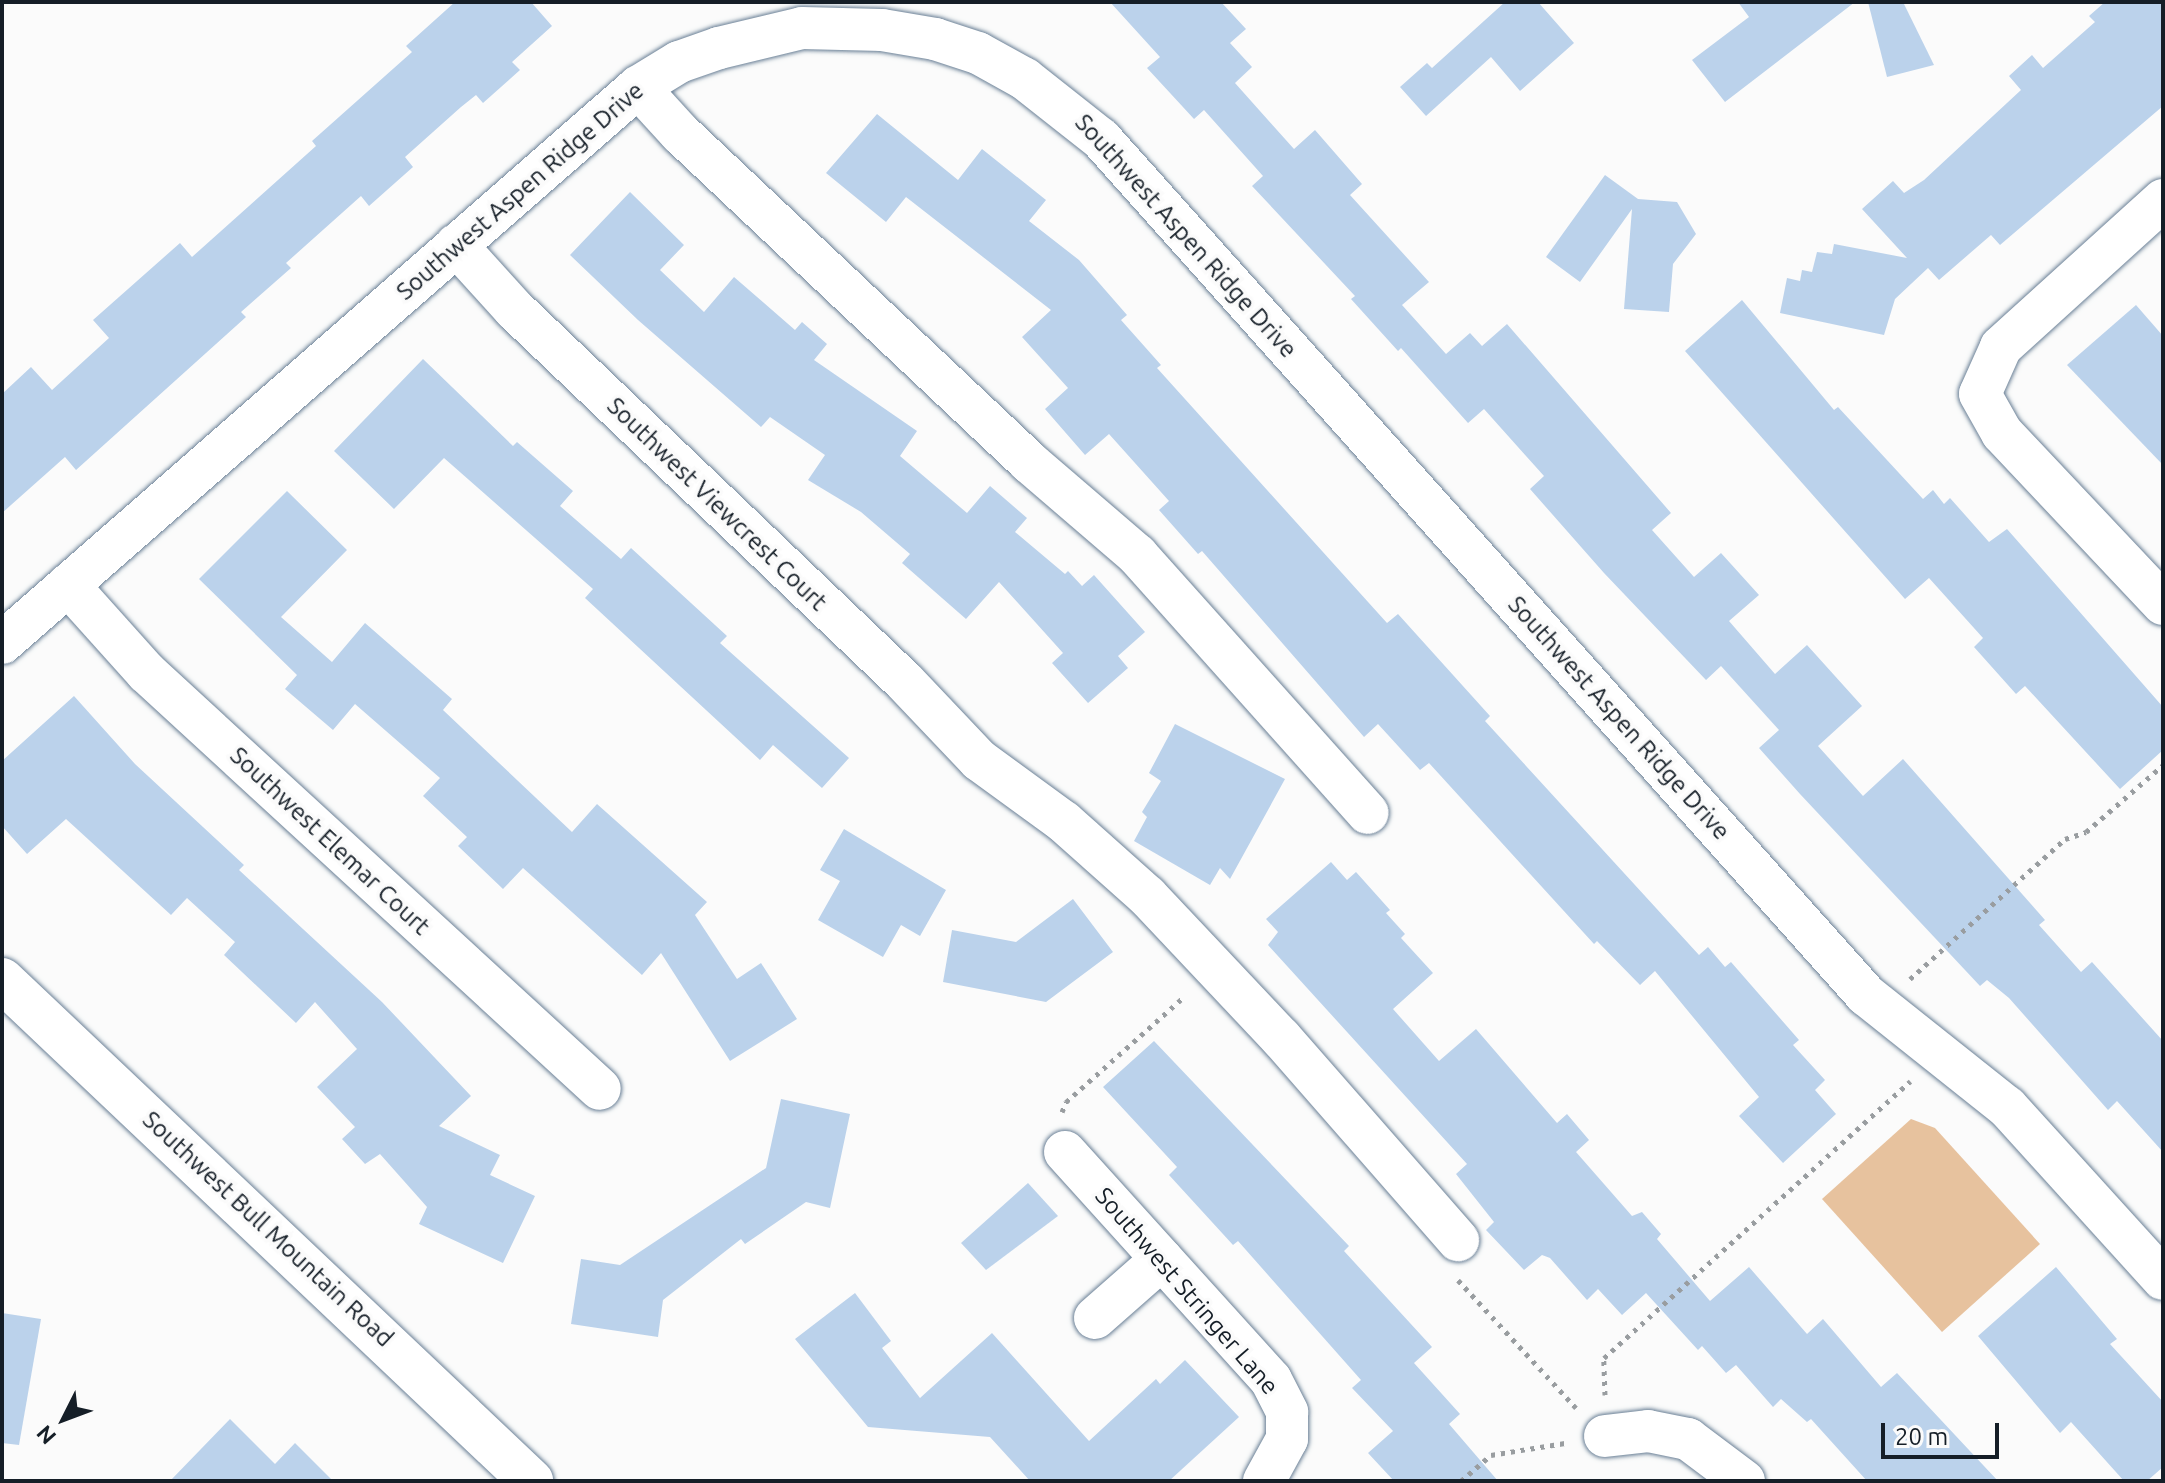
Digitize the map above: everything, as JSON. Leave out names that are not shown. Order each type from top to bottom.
[{"type":"main road","name":"Southwest Bull Mountain Road","points":[[2,980],[531,1481]]},
{"type":"street","name":"Southwest Aspen Ridge Drive","points":[[2,643],[638,87],[679,62],[759,36],[802,28],[882,30],[978,53],[1069,109],[1880,1007],[2007,1107],[2163,1279]]},
{"type":"street","points":[[638,87],[680,133],[1029,462],[1137,555],[1368,813]]},
{"type":"street","points":[[2163,200],[2001,347],[1982,380],[1980,394],[2002,433],[2163,604]]},
{"type":"street","name":"Southwest Viewcrest Court","points":[[456,245],[514,309],[905,682],[979,760],[1112,862],[1212,965],[1458,1240]]},
{"type":"street","name":"Southwest Elemar Court","points":[[68,585],[146,672],[600,1089]]},
{"type":"street","name":"Southwest Stringer Lane","points":[[1065,1152],[1271,1380],[1287,1412],[1287,1439],[1264,1481]]},
{"type":"street","points":[[1095,1318],[1162,1259]]},
{"type":"street","points":[[1605,1436],[1648,1431],[1688,1439],[1744,1481]]},
{"type":"path","points":[[1880,1007],[2065,839],[2086,832],[2163,765]]},
{"type":"path","points":[[1065,1152],[1077,1140],[1064,1119],[1066,1102],[1197,986],[1212,965]]},
{"type":"path","points":[[1605,1436],[1604,1358],[1942,1054]]},
{"type":"path","points":[[1464,1287],[1545,1378],[1605,1436]]},
{"type":"path","points":[[1461,1481],[1491,1455],[1605,1436]]},
{"type":"shaded area","points":[[1911,1119],[1935,1128],[2040,1244],[1942,1332],[1822,1199]]},
{"type":"building","points":[[455,2],[531,2],[552,26],[512,62],[520,70],[483,103],[476,95],[461,107],[405,157],[413,167],[369,206],[361,196],[286,263],[291,268],[241,312],[246,317],[76,470],[65,457],[2,513],[2,394],[31,367],[52,390],[109,338],[93,320],[180,243],[192,257],[316,146],[312,141],[412,52],[406,46]]},
{"type":"building","points":[[1110,2],[1221,2],[1246,29],[1230,43],[1252,67],[1235,83],[1294,149],[1315,130],[1362,184],[1350,195],[1429,282],[1402,305],[1446,354],[1470,333],[1482,346],[1507,324],[1671,513],[1652,530],[1694,577],[1721,553],[1759,595],[1729,621],[1775,674],[1807,645],[1862,706],[1818,746],[1863,796],[1903,759],[2045,920],[2039,925],[2081,972],[2092,962],[2163,1041],[2163,1152],[2117,1101],[2108,1110],[2009,998],[1987,980],[1980,986],[1800,794],[1759,748],[1779,730],[1721,666],[1706,680],[1604,573],[1530,489],[1544,476],[1484,409],[1468,423],[1401,348],[1398,351],[1351,299],[1355,296],[1252,186],[1263,176],[1204,110],[1194,119],[1147,68],[1160,57]]},
{"type":"building","points":[[1505,2],[1538,2],[1574,43],[1520,91],[1491,57],[1426,116],[1400,87],[1427,63],[1432,68]]},
{"type":"building","points":[[1738,2],[1855,2],[1725,102],[1692,60],[1749,17]]},
{"type":"building","points":[[1868,2],[1903,2],[1934,65],[1887,77]]},
{"type":"building","points":[[2105,2],[2163,2],[2163,106],[2000,245],[1991,235],[1939,280],[1928,268],[1895,299],[1884,335],[1780,313],[1787,278],[1800,281],[1802,270],[1812,272],[1817,252],[1832,254],[1834,244],[1907,258],[1862,209],[1893,181],[1904,193],[1924,180],[2021,90],[2009,76],[2032,55],[2043,68],[2095,22],[2089,16]]},
{"type":"building","points":[[877,114],[958,180],[982,149],[1046,200],[1029,221],[1079,260],[1127,315],[1121,320],[1161,365],[1157,368],[1387,623],[1398,614],[1490,716],[1485,721],[1699,955],[1708,947],[1725,967],[1731,962],[1799,1040],[1793,1045],[1825,1080],[1815,1090],[1836,1114],[1783,1163],[1739,1116],[1759,1097],[1655,971],[1640,985],[1597,941],[1594,944],[1429,763],[1420,770],[1378,724],[1364,737],[1202,551],[1198,554],[1159,510],[1169,501],[1109,434],[1085,455],[1045,409],[1068,388],[1022,337],[1051,310],[906,197],[886,222],[826,173]]},
{"type":"building","points":[[1605,175],[1638,199],[1677,202],[1696,234],[1673,264],[1669,312],[1624,309],[1632,209],[1580,282],[1546,257]]},
{"type":"building","points":[[630,192],[684,245],[660,270],[704,312],[734,277],[795,330],[802,322],[827,344],[814,360],[917,431],[900,456],[967,513],[990,486],[1027,518],[1015,532],[1065,574],[1068,571],[1082,586],[1094,575],[1145,632],[1118,656],[1128,668],[1088,703],[1052,663],[1063,653],[999,582],[966,619],[902,563],[910,554],[861,512],[808,480],[825,455],[770,417],[761,427],[638,320],[570,255]]},
{"type":"building","points":[[1742,300],[1834,410],[1838,407],[1923,499],[1933,490],[1944,504],[1950,498],[1989,542],[2007,529],[2163,707],[2163,750],[2120,789],[2025,686],[2016,694],[1974,647],[1983,638],[1929,578],[1905,599],[1685,351]]},
{"type":"building","points":[[2136,305],[2163,336],[2163,465],[2067,365]]},
{"type":"building","points":[[423,359],[513,446],[517,442],[573,491],[560,506],[621,559],[631,548],[727,636],[720,643],[849,758],[822,788],[773,745],[760,760],[585,598],[593,589],[444,458],[394,509],[334,451]]},
{"type":"building","points":[[287,491],[347,550],[281,617],[332,662],[365,623],[452,699],[443,710],[572,832],[597,804],[707,902],[695,915],[737,979],[761,963],[797,1019],[730,1061],[661,953],[642,975],[523,868],[503,889],[458,846],[467,837],[423,796],[440,778],[355,704],[333,730],[285,689],[297,675],[199,579]]},
{"type":"building","points":[[74,696],[135,764],[244,865],[239,870],[382,1002],[471,1096],[439,1126],[500,1155],[490,1175],[535,1196],[503,1263],[419,1224],[427,1207],[380,1154],[365,1164],[342,1139],[355,1127],[317,1087],[357,1049],[315,1002],[296,1023],[224,955],[235,942],[187,898],[171,915],[66,819],[27,854],[2,826],[2,761]]},
{"type":"building","points":[[1175,724],[1285,779],[1230,879],[1220,868],[1210,885],[1134,841],[1147,817],[1142,812],[1161,781],[1149,773]]},
{"type":"building","points":[[844,829],[946,890],[920,936],[901,925],[883,957],[818,920],[840,881],[820,870]]},
{"type":"building","points":[[1331,862],[1347,880],[1356,872],[1390,910],[1386,913],[1405,934],[1401,938],[1433,973],[1393,1009],[1439,1061],[1476,1029],[1557,1123],[1567,1114],[1589,1140],[1576,1152],[1632,1216],[1642,1212],[1661,1234],[1657,1239],[1710,1301],[1749,1267],[1807,1334],[1823,1319],[1881,1387],[1897,1373],[1998,1481],[1867,1481],[1811,1419],[1807,1422],[1781,1399],[1773,1407],[1736,1365],[1726,1373],[1702,1346],[1698,1350],[1646,1293],[1622,1315],[1598,1289],[1587,1300],[1550,1258],[1542,1255],[1524,1270],[1486,1230],[1494,1222],[1456,1174],[1467,1164],[1268,945],[1278,932],[1266,919]]},
{"type":"building","points":[[1073,899],[1113,952],[1046,1002],[943,982],[952,930],[1016,942]]},
{"type":"building","points":[[1154,1041],[1349,1246],[1344,1251],[1432,1347],[1414,1363],[1460,1414],[1449,1424],[1498,1481],[1394,1481],[1368,1453],[1393,1431],[1352,1388],[1361,1380],[1238,1241],[1233,1245],[1169,1175],[1177,1167],[1103,1087]]},
{"type":"building","points":[[781,1099],[850,1114],[830,1208],[806,1202],[745,1244],[741,1239],[663,1300],[658,1337],[571,1324],[581,1259],[620,1265],[766,1168]]},
{"type":"building","points":[[1028,1183],[1058,1216],[986,1270],[961,1243]]},
{"type":"building","points":[[2056,1267],[2117,1339],[2110,1344],[2163,1402],[2163,1467],[2147,1481],[2124,1481],[2071,1422],[2060,1433],[1978,1336]]},
{"type":"building","points":[[855,1293],[891,1341],[882,1348],[920,1398],[992,1333],[1089,1441],[1156,1379],[1160,1384],[1185,1360],[1239,1417],[1169,1481],[1030,1481],[990,1437],[868,1427],[795,1339]]},
{"type":"building","points":[[2,1313],[41,1319],[19,1445],[2,1443]]},
{"type":"building","points":[[230,1419],[275,1464],[295,1443],[333,1481],[170,1481]]}]
